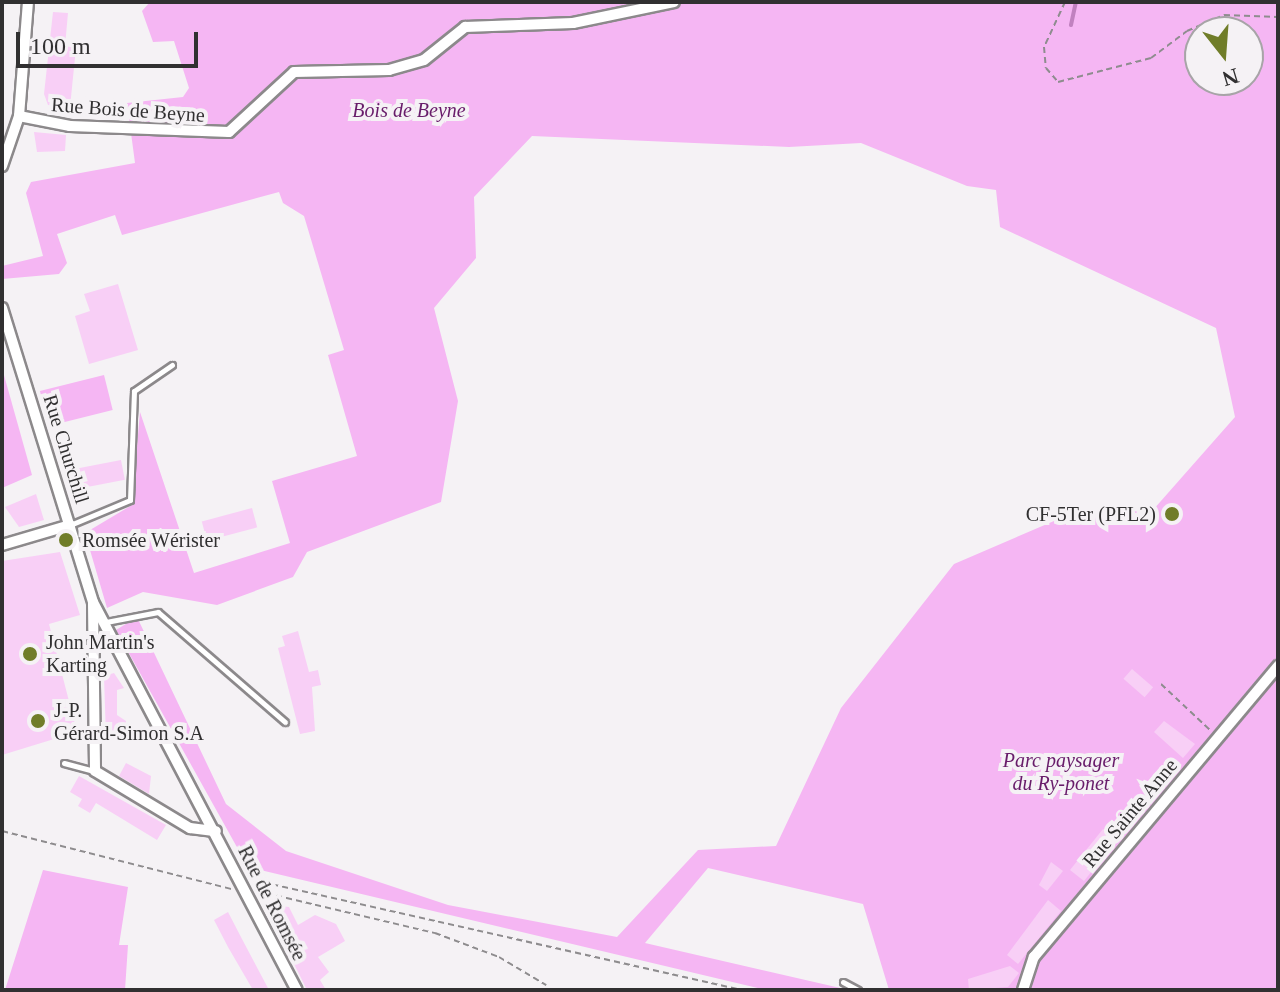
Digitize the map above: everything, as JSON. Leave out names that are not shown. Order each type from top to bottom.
[{"type":"street","points":[[2,166],[19,116],[28,2]]},
{"type":"street","name":"Rue Bois de Beyne","points":[[19,116],[70,126],[229,132],[294,72],[389,70],[424,60],[465,27],[573,23],[674,2]]},
{"type":"street","name":"Rue Churchill","points":[[2,308],[93,602]]},
{"type":"street","points":[[2,545],[70,525]]},
{"type":"street","points":[[93,602],[95,771]]},
{"type":"street","name":"Rue de Romsée","points":[[93,602],[297,990]]},
{"type":"street","name":"Rue Sainte Anne","points":[[1023,990],[1034,957],[1278,666]]},
{"type":"street","name":"Rue de Romsée","points":[[95,771],[190,828],[216,831]]},
{"type":"lane","points":[[70,525],[130,500],[134,391],[172,365]]},
{"type":"lane","points":[[106,622],[158,612],[285,722]]},
{"type":"lane","points":[[64,763],[95,771]]},
{"type":"lane","points":[[843,982],[858,990]]},
{"type":"path","points":[[1065,2],[1044,47],[1046,68],[1058,82],[1151,58],[1187,31],[1224,15],[1278,17]]},
{"type":"path","points":[[1161,684],[1217,737]]},
{"type":"path","points":[[2,831],[217,882]]},
{"type":"path","points":[[262,882],[742,990]]},
{"type":"path","points":[[247,894],[261,889],[435,933],[499,957],[546,985]]},
{"type":"green space","name":"Parc paysager du Ry-ponet","points":[[150,2],[1278,2],[1278,990],[889,990],[863,904],[708,868],[645,943],[849,990],[766,990],[248,867],[116,630],[137,617],[226,804],[286,851],[448,905],[617,937],[698,850],[776,846],[841,708],[954,564],[1068,515],[1153,510],[1235,417],[1216,328],[1000,227],[996,190],[967,186],[861,143],[789,147],[532,136],[474,197],[476,258],[434,308],[458,401],[441,502],[307,552],[293,577],[217,605],[143,592],[107,608],[85,533],[132,505],[140,412],[194,573],[290,543],[272,481],[357,456],[328,355],[344,350],[304,216],[283,203],[279,192],[122,235],[115,215],[57,234],[67,263],[59,274],[2,279],[2,266],[43,256],[26,193],[31,182],[135,163],[127,103],[183,97],[189,88],[174,41],[153,42],[142,11]]},
{"type":"green space","points":[[2,368],[32,475],[2,488]]},
{"type":"green space","points":[[104,375],[113,410],[49,426],[40,391]]},
{"type":"green space","points":[[43,870],[128,887],[119,945],[128,945],[125,990],[5,990]]},
{"type":"building","points":[[53,12],[68,13],[65,46],[76,48],[70,107],[48,105],[44,94]]},
{"type":"building","points":[[34,132],[66,135],[65,151],[37,152]]},
{"type":"building","points":[[118,284],[138,350],[89,364],[75,316],[90,311],[84,294]]},
{"type":"building","points":[[121,460],[125,480],[72,490],[68,470]]},
{"type":"building","points":[[36,494],[44,520],[19,527],[5,507]]},
{"type":"building","points":[[252,508],[257,527],[207,541],[202,521]]},
{"type":"building","name":"John Martin's Karting","points":[[60,552],[80,615],[49,624],[77,732],[2,755],[2,561]]},
{"type":"building","points":[[298,631],[309,672],[318,670],[321,685],[312,687],[315,731],[300,734],[278,648],[285,646],[282,636]]},
{"type":"building","points":[[1132,669],[1153,687],[1145,697],[1123,679]]},
{"type":"building","points":[[114,673],[124,688],[117,690],[117,715],[126,721],[126,738],[106,738],[104,676]]},
{"type":"building","points":[[1164,721],[1195,744],[1183,758],[1154,732]]},
{"type":"building","points":[[126,763],[151,776],[149,794],[119,776]]},
{"type":"building","points":[[79,776],[166,825],[157,840],[96,803],[90,813],[78,806],[82,799],[70,792]]},
{"type":"building","points":[[1103,829],[1111,835],[1102,846],[1108,851],[1084,881],[1070,870]]},
{"type":"building","points":[[1051,862],[1063,871],[1047,891],[1039,885]]},
{"type":"building","points":[[1048,900],[1061,911],[1018,964],[1007,955]]},
{"type":"building","points":[[264,904],[289,907],[298,925],[315,915],[336,924],[345,941],[318,957],[329,972],[320,980],[326,990],[307,990]]},
{"type":"building","points":[[228,912],[269,990],[253,990],[228,947],[214,920]]},
{"type":"building","points":[[1010,966],[1019,973],[1008,987],[969,990],[968,979]]},
{"type":"waterway","points":[[1071,25],[1076,2]]},
{"type":"place","name":"CF-5Ter (PFL2)","points":[[1172,514]]},
{"type":"place","name":"Romsée Wérister","points":[[66,540]]},
{"type":"place","name":"John Martin's Karting","points":[[30,654]]},
{"type":"place","name":"J-P. Gérard-Simon S.A","points":[[38,721]]},
{"type":"park label","name":"Bois de Beyne","points":[[409,110]]}]
